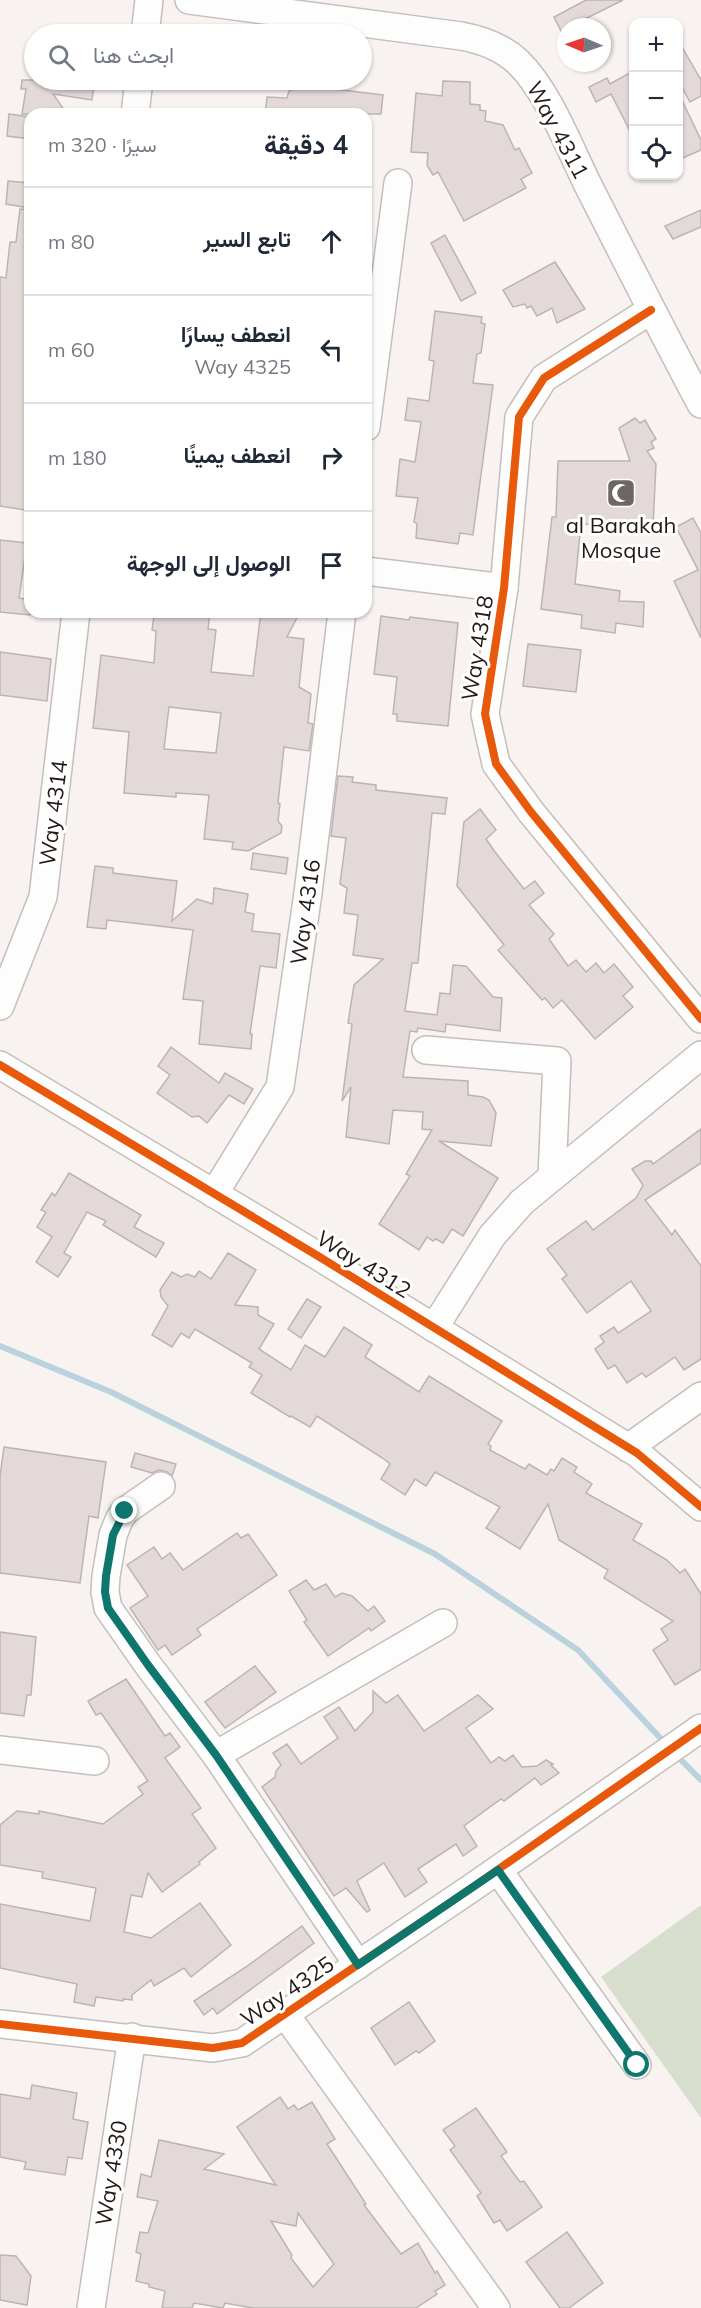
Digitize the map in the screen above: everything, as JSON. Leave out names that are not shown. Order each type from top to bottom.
[{"type":"street","points":[[146,24],[149,0]]},
{"type":"street","name":"Way 4311","points":[[189,0],[370,24]]},
{"type":"street","name":"Way 4311","points":[[372,24],[482,40],[501,49],[518,62],[543,95],[701,404]]},
{"type":"street","points":[[136,108],[139,90]]},
{"type":"street","points":[[372,381],[398,183]]},
{"type":"street","name":"Way 4318","points":[[651,310],[544,378],[519,417],[504,588],[485,714],[496,764],[531,813],[701,1020]]},
{"type":"street","name":"Way 4318","points":[[372,572],[504,588]]},
{"type":"street","name":"Way 4314","points":[[0,1006],[43,897],[75,618]]},
{"type":"street","name":"Way 4316","points":[[214,1194],[280,1087],[308,893],[341,618]]},
{"type":"street","points":[[426,1050],[557,1061],[552,1176]]},
{"type":"street","points":[[434,1328],[492,1236],[522,1202],[701,1055]]},
{"type":"street","name":"Way 4312","points":[[0,1065],[628,1448],[701,1507]]},
{"type":"street","points":[[628,1448],[701,1396]]},
{"type":"street","points":[[161,1486],[125,1511],[119,1520],[113,1535],[105,1592],[108,1608],[216,1755],[358,1965]]},
{"type":"street","points":[[216,1755],[443,1623]]},
{"type":"street","name":"Way 4325","points":[[0,2024],[132,2037],[213,2048],[242,2043],[498,1870],[701,1728]]},
{"type":"street","points":[[0,1750],[95,1761]]},
{"type":"street","points":[[498,1870],[637,2065]]},
{"type":"street","points":[[285,2014],[488,2305]]},
{"type":"street","name":"Way 4330","points":[[91,2308],[132,2037]]},
{"type":"green space","points":[[701,1905],[701,2118],[601,1977]]},
{"type":"building","points":[[586,0],[623,0],[587,18],[557,18],[557,23],[554,17]]},
{"type":"building","points":[[683,49],[701,80],[701,96],[690,102],[683,89]]},
{"type":"building","points":[[629,73],[629,129],[611,94],[596,102],[589,87],[607,78],[610,84]]},
{"type":"building","points":[[443,81],[470,82],[470,104],[480,105],[480,110],[486,111],[485,121],[503,125],[515,150],[519,148],[532,173],[521,179],[526,188],[464,221],[438,172],[433,175],[427,165],[428,153],[411,152],[416,93],[442,96]]},
{"type":"building","points":[[26,90],[93,90],[92,100],[53,94],[63,108],[24,108],[24,114],[22,114]]},
{"type":"building","points":[[342,90],[383,95],[381,114],[372,114],[372,108],[266,108],[267,97],[287,98],[289,91]]},
{"type":"building","points":[[683,102],[701,140],[701,150],[683,158]]},
{"type":"building","points":[[9,114],[24,116],[24,138],[7,136]]},
{"type":"building","points":[[8,181],[24,182],[24,207],[6,204]]},
{"type":"building","points":[[20,209],[24,209],[24,510],[0,506],[0,277],[6,278],[10,242],[16,242]]},
{"type":"building","points":[[701,210],[701,227],[673,239],[665,226]]},
{"type":"building","points":[[445,235],[476,293],[461,301],[431,243]]},
{"type":"building","points":[[555,262],[585,309],[557,323],[552,308],[537,316],[531,306],[527,308],[525,304],[513,307],[503,290]]},
{"type":"building","points":[[435,311],[482,317],[481,323],[485,324],[481,353],[477,354],[473,383],[493,385],[473,535],[460,533],[458,544],[416,538],[417,524],[414,522],[418,498],[396,496],[400,459],[415,462],[421,422],[405,420],[408,398],[429,401],[434,361],[429,360]]},
{"type":"building","points":[[635,418],[640,423],[645,420],[656,439],[651,442],[654,448],[647,451],[656,464],[653,526],[581,524],[575,584],[620,591],[619,601],[644,602],[643,627],[616,623],[615,633],[581,628],[582,615],[541,609],[552,517],[556,517],[558,461],[630,461],[619,428]]},
{"type":"building","points":[[693,518],[701,533],[701,638],[674,581],[698,570],[676,527]]},
{"type":"building","points":[[0,540],[24,543],[24,564],[19,598],[24,599],[24,614],[0,612]]},
{"type":"building","points":[[381,616],[458,623],[448,726],[397,721],[397,714],[393,714],[397,677],[374,674]]},
{"type":"building","points":[[154,618],[209,618],[208,629],[216,630],[211,672],[253,676],[260,618],[297,618],[287,637],[304,639],[299,687],[311,694],[308,723],[313,724],[309,751],[284,747],[278,803],[280,804],[278,821],[282,826],[281,833],[248,851],[232,849],[233,842],[204,839],[209,795],[176,793],[176,797],[124,793],[129,732],[93,728],[101,655],[154,663],[156,631],[152,630]],"holes":[[[169,707],[221,713],[216,753],[164,749]]]},
{"type":"building","points":[[528,644],[581,650],[576,692],[523,686]]},
{"type":"building","points":[[0,652],[51,659],[47,701],[0,695]]},
{"type":"building","points":[[338,776],[353,777],[352,782],[376,785],[376,790],[447,798],[445,814],[432,813],[418,963],[412,963],[405,1011],[437,1015],[440,993],[450,994],[453,965],[466,966],[493,997],[502,998],[500,1031],[446,1024],[445,1032],[418,1028],[417,1032],[410,1031],[403,1077],[468,1081],[468,1095],[489,1100],[496,1113],[491,1146],[439,1141],[498,1178],[463,1236],[452,1229],[443,1243],[427,1237],[419,1250],[379,1224],[410,1176],[406,1174],[432,1130],[422,1129],[423,1112],[393,1110],[389,1144],[346,1137],[351,1087],[342,1101],[352,1024],[348,1023],[354,985],[383,959],[353,955],[358,915],[344,913],[347,888],[340,884],[346,838],[331,836]]},
{"type":"building","points":[[480,809],[496,830],[486,839],[495,852],[524,889],[535,881],[544,893],[529,905],[554,934],[549,939],[568,966],[576,960],[586,972],[596,963],[604,973],[614,964],[633,987],[623,996],[633,1007],[595,1039],[562,1000],[553,1008],[545,998],[542,1000],[498,950],[504,945],[457,886],[464,822]]},
{"type":"building","points":[[253,853],[288,858],[286,874],[251,869]]},
{"type":"building","points":[[95,866],[113,868],[113,873],[177,881],[172,921],[197,899],[213,904],[214,888],[248,894],[245,912],[254,914],[252,931],[280,934],[276,968],[260,966],[250,1034],[252,1034],[251,1049],[199,1044],[203,1001],[183,999],[193,930],[107,920],[106,929],[87,927]]},
{"type":"building","points":[[171,1047],[219,1083],[225,1073],[253,1089],[244,1104],[229,1095],[207,1123],[199,1116],[192,1117],[157,1093],[170,1075],[158,1066]]},
{"type":"building","points":[[701,1129],[701,1163],[645,1200],[672,1235],[675,1230],[701,1266],[701,1359],[684,1370],[675,1357],[646,1377],[642,1373],[627,1383],[615,1365],[608,1369],[595,1349],[604,1342],[600,1336],[614,1327],[618,1333],[651,1311],[631,1281],[587,1313],[562,1279],[567,1275],[547,1249],[586,1221],[593,1230],[636,1198],[643,1185],[632,1169],[645,1161],[651,1161],[653,1164]]},
{"type":"building","points":[[69,1173],[141,1215],[134,1227],[164,1243],[156,1257],[103,1225],[106,1221],[87,1212],[64,1253],[71,1257],[58,1277],[36,1262],[52,1237],[37,1227],[46,1212],[41,1210],[52,1193],[55,1196]]},
{"type":"building","points":[[228,1253],[256,1270],[235,1305],[258,1307],[258,1315],[274,1324],[259,1349],[291,1370],[305,1345],[325,1357],[344,1327],[372,1345],[365,1357],[419,1392],[429,1376],[502,1421],[488,1444],[491,1446],[490,1450],[525,1469],[529,1464],[547,1475],[551,1469],[554,1471],[562,1458],[577,1467],[574,1472],[592,1484],[586,1493],[642,1524],[633,1540],[667,1560],[680,1573],[685,1569],[701,1594],[701,1669],[675,1685],[653,1650],[668,1640],[661,1629],[673,1621],[604,1578],[608,1570],[559,1540],[548,1504],[520,1549],[486,1528],[500,1507],[435,1472],[426,1486],[415,1479],[405,1495],[381,1479],[390,1464],[384,1459],[317,1416],[310,1427],[251,1393],[262,1375],[249,1367],[252,1363],[195,1329],[189,1338],[181,1333],[172,1347],[152,1335],[168,1306],[161,1297],[160,1290],[172,1272],[181,1277],[187,1274],[195,1277],[199,1271],[211,1279]]},
{"type":"building","points":[[307,1299],[321,1307],[301,1338],[288,1329]]},
{"type":"building","points":[[4,1447],[106,1462],[98,1518],[89,1516],[80,1583],[0,1573],[0,1476]]},
{"type":"building","points":[[135,1453],[176,1464],[172,1476],[159,1470],[152,1473],[131,1467]]},
{"type":"building","points":[[237,1533],[241,1538],[248,1534],[277,1575],[197,1629],[201,1635],[172,1655],[165,1645],[158,1650],[130,1608],[148,1596],[127,1565],[154,1547],[162,1559],[170,1553],[183,1570]]},
{"type":"building","points":[[306,1580],[314,1590],[326,1584],[335,1597],[342,1593],[352,1596],[368,1611],[374,1606],[385,1621],[371,1631],[369,1628],[328,1656],[304,1622],[307,1620],[289,1591]]},
{"type":"building","points":[[0,1632],[36,1637],[31,1695],[27,1695],[24,1716],[0,1713]]},
{"type":"building","points":[[255,1666],[276,1692],[225,1728],[205,1702]]},
{"type":"building","points":[[126,1679],[165,1736],[170,1733],[180,1747],[165,1758],[201,1808],[192,1814],[216,1848],[199,1862],[200,1864],[162,1892],[148,1873],[142,1897],[131,1895],[124,1932],[151,1938],[200,1903],[231,1945],[191,1977],[184,1968],[154,1986],[151,1980],[132,1995],[132,2000],[96,1997],[94,2006],[74,2002],[77,1984],[0,1968],[0,1904],[90,1921],[96,1888],[42,1878],[43,1872],[0,1865],[0,1825],[17,1811],[39,1814],[39,1811],[103,1824],[143,1794],[138,1787],[148,1781],[101,1713],[96,1715],[88,1701]]},
{"type":"building","points":[[373,1691],[386,1703],[398,1695],[424,1731],[478,1695],[493,1709],[466,1728],[491,1763],[499,1757],[505,1761],[513,1755],[522,1767],[537,1766],[546,1760],[553,1764],[551,1765],[559,1773],[541,1785],[535,1778],[464,1826],[477,1846],[463,1856],[456,1844],[418,1869],[427,1882],[405,1897],[384,1863],[357,1881],[370,1910],[367,1912],[346,1888],[334,1896],[262,1787],[275,1777],[281,1765],[273,1753],[287,1744],[301,1764],[338,1738],[324,1717],[339,1707],[355,1731],[373,1712]]},
{"type":"building","points":[[302,1926],[314,1943],[217,2014],[213,2008],[204,2015],[194,2001]]},
{"type":"building","points":[[409,2002],[435,2041],[419,2053],[416,2051],[395,2065],[371,2028]]},
{"type":"building","points":[[32,2085],[77,2093],[73,2119],[88,2122],[82,2159],[68,2157],[65,2175],[24,2169],[26,2162],[0,2157],[0,2094],[30,2099]]},
{"type":"building","points":[[280,2097],[288,2109],[294,2105],[298,2110],[312,2102],[335,2139],[327,2144],[366,2204],[364,2205],[401,2254],[418,2243],[435,2273],[437,2271],[445,2285],[435,2291],[437,2294],[416,2308],[253,2308],[225,2303],[223,2308],[194,2303],[192,2308],[162,2308],[165,2291],[136,2281],[141,2254],[136,2252],[140,2232],[148,2233],[158,2201],[137,2197],[141,2174],[151,2177],[159,2140],[224,2154],[204,2169],[276,2185],[237,2127]],"holes":[[[298,2213],[334,2264],[313,2287],[291,2258],[292,2255],[271,2221],[296,2226]]]},
{"type":"building","points":[[476,2108],[507,2152],[501,2156],[520,2182],[524,2181],[542,2207],[507,2231],[500,2220],[494,2223],[477,2196],[481,2193],[450,2150],[455,2146],[443,2130]]},
{"type":"building","points":[[567,2232],[603,2283],[569,2308],[560,2308],[526,2262]]},
{"type":"building","points":[[0,2255],[16,2256],[31,2276],[27,2305],[0,2300]]},
{"type":"waterway","points":[[0,1346],[111,1392],[435,1554],[578,1650],[665,1743]]},
{"type":"waterway","points":[[676,1755],[701,1780]]},
{"type":"cycle path","points":[[651,310],[544,378],[519,417],[504,588],[485,714],[496,764],[531,812],[701,1019]]},
{"type":"cycle path","points":[[0,1065],[318,1256],[637,1453],[701,1507]]},
{"type":"cycle path","points":[[0,2024],[213,2048],[242,2043],[473,1887],[701,1728]]},
{"type":"place","name":"al Barakah Mosque","points":[[621,493]]},
{"type":"route","points":[[125,1511],[113,1535],[106,1576],[105,1592],[108,1608],[216,1755],[358,1965],[498,1870],[637,2065]]}]
